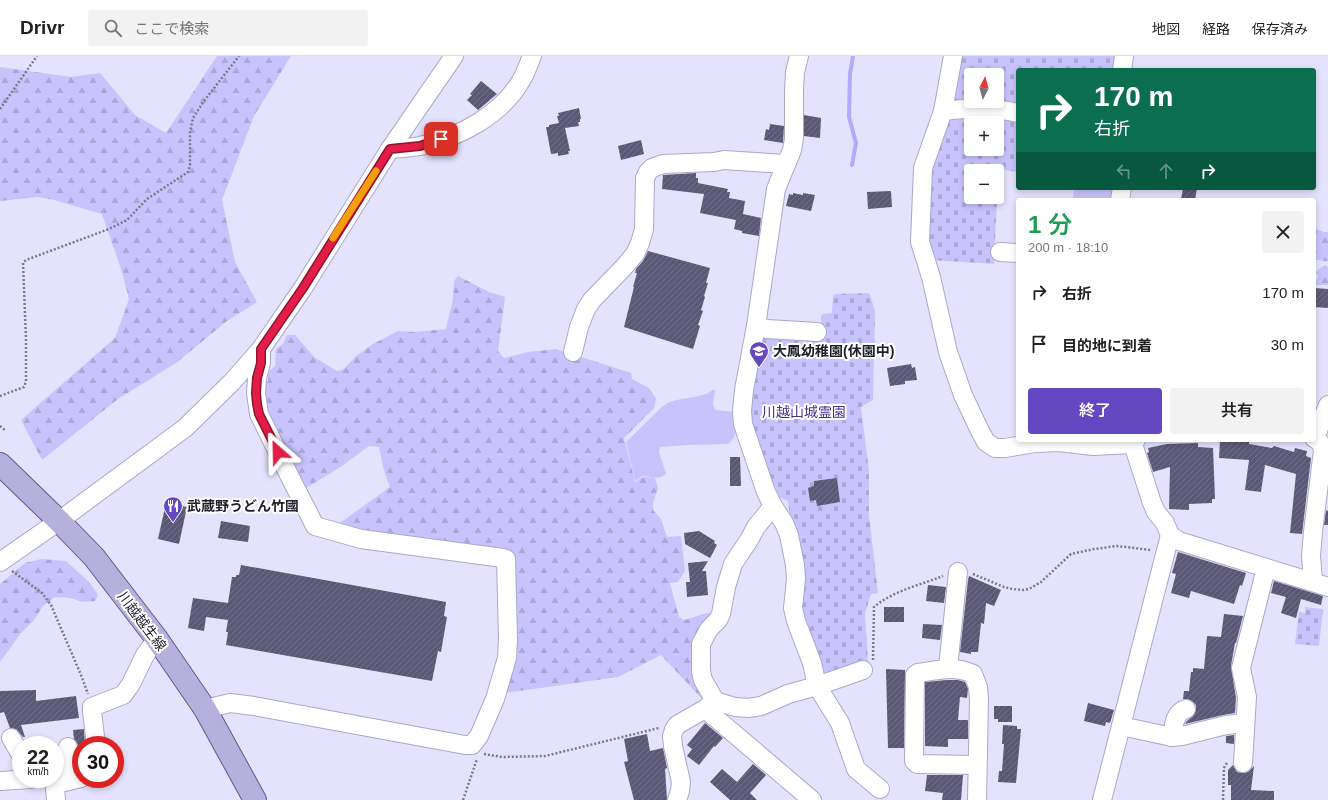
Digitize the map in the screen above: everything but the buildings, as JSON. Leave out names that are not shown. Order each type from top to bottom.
[{"type":"main road","name":"川越越生線","points":[[0,464],[94,557],[157,639],[204,709],[255,800]]},
{"type":"street","points":[[0,562],[59,521],[185,428],[232,382],[261,349],[303,288],[390,149],[454,56]]},
{"type":"street","points":[[390,149],[420,146],[441,139],[458,133],[492,114],[509,98],[522,79],[532,56]]},
{"type":"street","points":[[799,56],[795,72],[794,139],[792,150],[776,189],[756,326],[749,357],[742,411],[743,424],[766,492],[784,523],[789,535],[795,565],[796,579],[793,608],[796,621],[812,663],[817,686],[840,723],[856,769],[880,789]]},
{"type":"street","points":[[953,56],[943,111],[923,168],[920,242],[931,277],[948,352],[963,395],[986,442],[995,448],[1005,448],[1035,443],[1135,442],[1152,503],[1156,512],[1165,523],[1168,543],[1102,800]]},
{"type":"street","points":[[1122,68],[1124,56]]},
{"type":"street","points":[[943,111],[962,109],[1016,112]]},
{"type":"street","points":[[574,352],[579,327],[586,309],[592,300],[630,260],[640,243],[644,229],[645,178],[652,168],[663,164],[714,162],[724,160],[785,164]]},
{"type":"street","points":[[1000,252],[1016,253]]},
{"type":"street","points":[[756,326],[767,329],[817,332]]},
{"type":"street","points":[[204,709],[230,704],[254,706],[476,748],[479,736],[496,699],[507,658],[506,560],[503,558],[361,539],[315,526],[259,414],[256,393],[257,378],[261,363],[261,349]]},
{"type":"street","points":[[1320,584],[1311,556],[1320,533],[1322,456],[1320,442],[1328,405]]},
{"type":"street","points":[[773,506],[756,527],[733,564],[726,587],[721,614],[701,644],[701,671],[710,705],[812,800]]},
{"type":"street","points":[[1168,543],[1179,541],[1320,584]]},
{"type":"street","points":[[1243,763],[1247,697],[1241,668],[1266,568]]},
{"type":"street","points":[[948,668],[958,572]]},
{"type":"street","points":[[95,736],[92,707],[123,695],[131,684],[144,655],[157,639]]},
{"type":"street","points":[[977,765],[917,764],[914,761],[915,675],[918,673],[948,668],[964,670],[973,674],[978,687],[979,719],[977,800]]},
{"type":"street","points":[[683,797],[672,736],[677,725],[710,705],[735,708],[761,706],[788,694],[817,686],[863,670]]},
{"type":"street","points":[[1172,737],[1177,714],[1186,708]]},
{"type":"street","points":[[1121,726],[1172,737],[1182,736],[1226,724],[1245,724]]},
{"type":"street","points":[[64,769],[68,747]]},
{"type":"street","points":[[0,780],[12,780]]},
{"type":"path","points":[[0,109],[37,56]]},
{"type":"path","points":[[0,396],[24,386],[26,381],[23,263],[26,260],[110,229],[127,220],[147,199],[188,172],[190,165],[190,132],[193,118],[204,101],[239,56]]},
{"type":"path","points":[[0,426],[6,431]]},
{"type":"path","points":[[863,670],[873,663],[874,607],[891,596],[947,574],[958,572],[971,574],[1012,589],[1029,589],[1041,582],[1071,554],[1117,546],[1168,543]]},
{"type":"path","points":[[0,562],[42,593],[51,605],[81,674],[92,707]]},
{"type":"path","points":[[463,800],[476,748],[483,754],[502,757],[544,756],[653,729],[677,725]]},
{"type":"path","points":[[1223,800],[1226,764],[1243,763]]},
{"type":"green space","points":[[217,56],[291,56],[254,116],[222,200],[235,262],[257,302],[227,321],[176,363],[118,399],[42,460],[21,420],[115,338],[129,299],[122,272],[102,214],[54,200],[38,197],[0,201],[0,67],[71,77],[100,73],[135,115],[166,133]]},
{"type":"green space","points":[[955,56],[1118,56],[1116,68],[1016,68],[1016,109],[1004,108],[1004,68],[964,68],[964,105],[952,104]]},
{"type":"green space","points":[[962,113],[996,116],[964,116],[964,156],[1004,156],[1004,117],[1016,118],[1016,172],[1004,170],[1004,164],[964,164],[964,204],[997,204],[994,264],[930,260],[925,240],[929,166],[944,120]]},
{"type":"green space","points":[[1074,190],[1116,190],[1115,198],[1073,198]]},
{"type":"green space","points":[[1316,229],[1328,232],[1328,261],[1316,260]]},
{"type":"green space","points":[[1325,265],[1328,267],[1328,285],[1316,285],[1316,280],[1318,277],[1316,272]]},
{"type":"green space","points":[[458,276],[489,292],[505,297],[498,351],[504,358],[528,352],[556,349],[631,373],[632,379],[649,388],[656,399],[654,408],[624,438],[635,482],[643,477],[655,478],[658,488],[653,503],[653,510],[661,519],[667,537],[681,536],[685,571],[678,582],[670,583],[679,617],[684,620],[707,613],[715,613],[706,632],[705,702],[661,655],[618,677],[505,693],[510,554],[412,542],[337,525],[390,487],[379,447],[369,446],[342,466],[303,490],[265,413],[265,383],[268,381],[268,372],[275,366],[276,349],[283,344],[287,335],[295,335],[314,357],[337,371],[344,369],[356,356],[373,344],[398,331],[415,332],[446,329],[453,299],[454,281]]},
{"type":"green space","name":"川越山城霊園","points":[[835,294],[870,294],[875,312],[873,400],[861,407],[869,471],[869,515],[878,593],[871,594],[865,613],[868,662],[821,675],[799,617],[788,501],[779,497],[775,486],[771,484],[748,422],[758,333],[819,338],[822,314],[832,313],[833,296]]},
{"type":"green space","points":[[715,390],[713,404],[715,410],[735,412],[736,433],[732,440],[728,444],[660,447],[659,452],[666,474],[658,478],[643,476],[635,481],[626,442],[663,406],[675,400],[701,396]]},
{"type":"green space","points":[[41,559],[66,561],[90,583],[98,595],[95,601],[82,602],[71,598],[55,597],[43,606],[34,620],[21,633],[0,662],[0,584],[25,563]]},
{"type":"green space","points":[[1305,607],[1323,609],[1319,646],[1295,644],[1299,612],[1305,613]]},
{"type":"waterway","points":[[852,165],[856,143],[849,117],[850,74],[853,56]]},
{"type":"slow traffic","points":[[333,238],[376,171]]},
{"type":"place","name":"大鳳幼稚園(休園中)","points":[[759,368]]},
{"type":"place","name":"武蔵野うどん竹國","points":[[173,523]]},
{"type":"route","points":[[278,452],[259,414],[257,404],[257,378],[261,363],[261,349],[303,288],[374,172],[390,149],[420,146],[441,139]]}]
